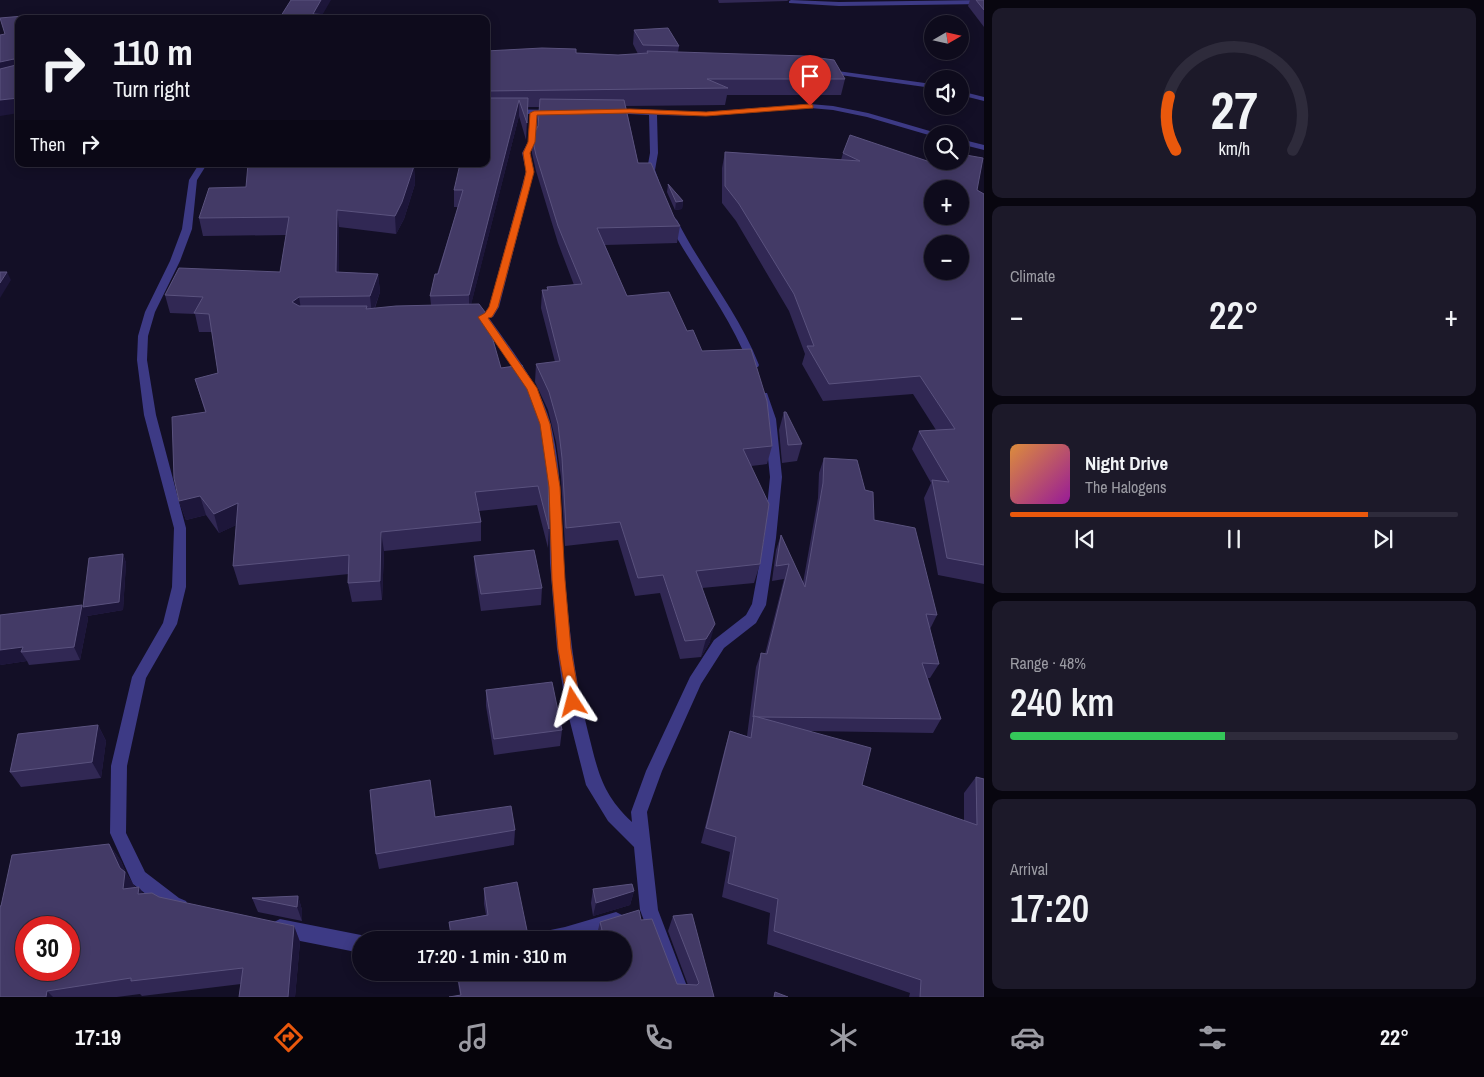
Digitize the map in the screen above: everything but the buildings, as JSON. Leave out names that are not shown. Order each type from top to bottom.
[{"type":"street","points":[[791,2],[839,4],[984,2]]},
{"type":"street","points":[[821,70],[924,85]]},
{"type":"street","points":[[969,95],[984,99]]},
{"type":"street","points":[[601,111],[706,114],[810,106],[833,108],[868,115],[924,131]]},
{"type":"street","points":[[490,112],[562,112]]},
{"type":"street","points":[[653,112],[654,153],[651,170],[661,196]]},
{"type":"street","points":[[464,319],[489,315],[494,307],[530,172],[526,153],[532,142],[534,113]]},
{"type":"street","points":[[969,144],[984,148]]},
{"type":"street","points":[[192,910],[175,906],[138,878],[118,833],[119,766],[138,677],[170,624],[179,587],[180,528],[150,415],[142,360],[143,336],[150,312],[175,262],[187,229],[193,180],[200,167]]},
{"type":"street","points":[[668,212],[678,234],[704,272],[748,348],[770,420],[776,477],[770,538],[759,605],[751,619],[719,644],[694,682],[654,771],[639,812],[649,910],[682,997]]},
{"type":"street","points":[[482,317],[532,388],[545,424],[555,487],[558,572],[564,649],[573,702],[594,785],[614,816],[641,842]]},
{"type":"street","points":[[581,931],[649,910]]},
{"type":"street","points":[[263,925],[352,942]]},
{"type":"route","points":[[573,702],[564,649],[557,563],[555,487],[545,424],[532,388],[482,317],[489,315],[494,307],[530,172],[526,153],[532,142],[534,113],[630,111],[706,114],[810,106]]}]
